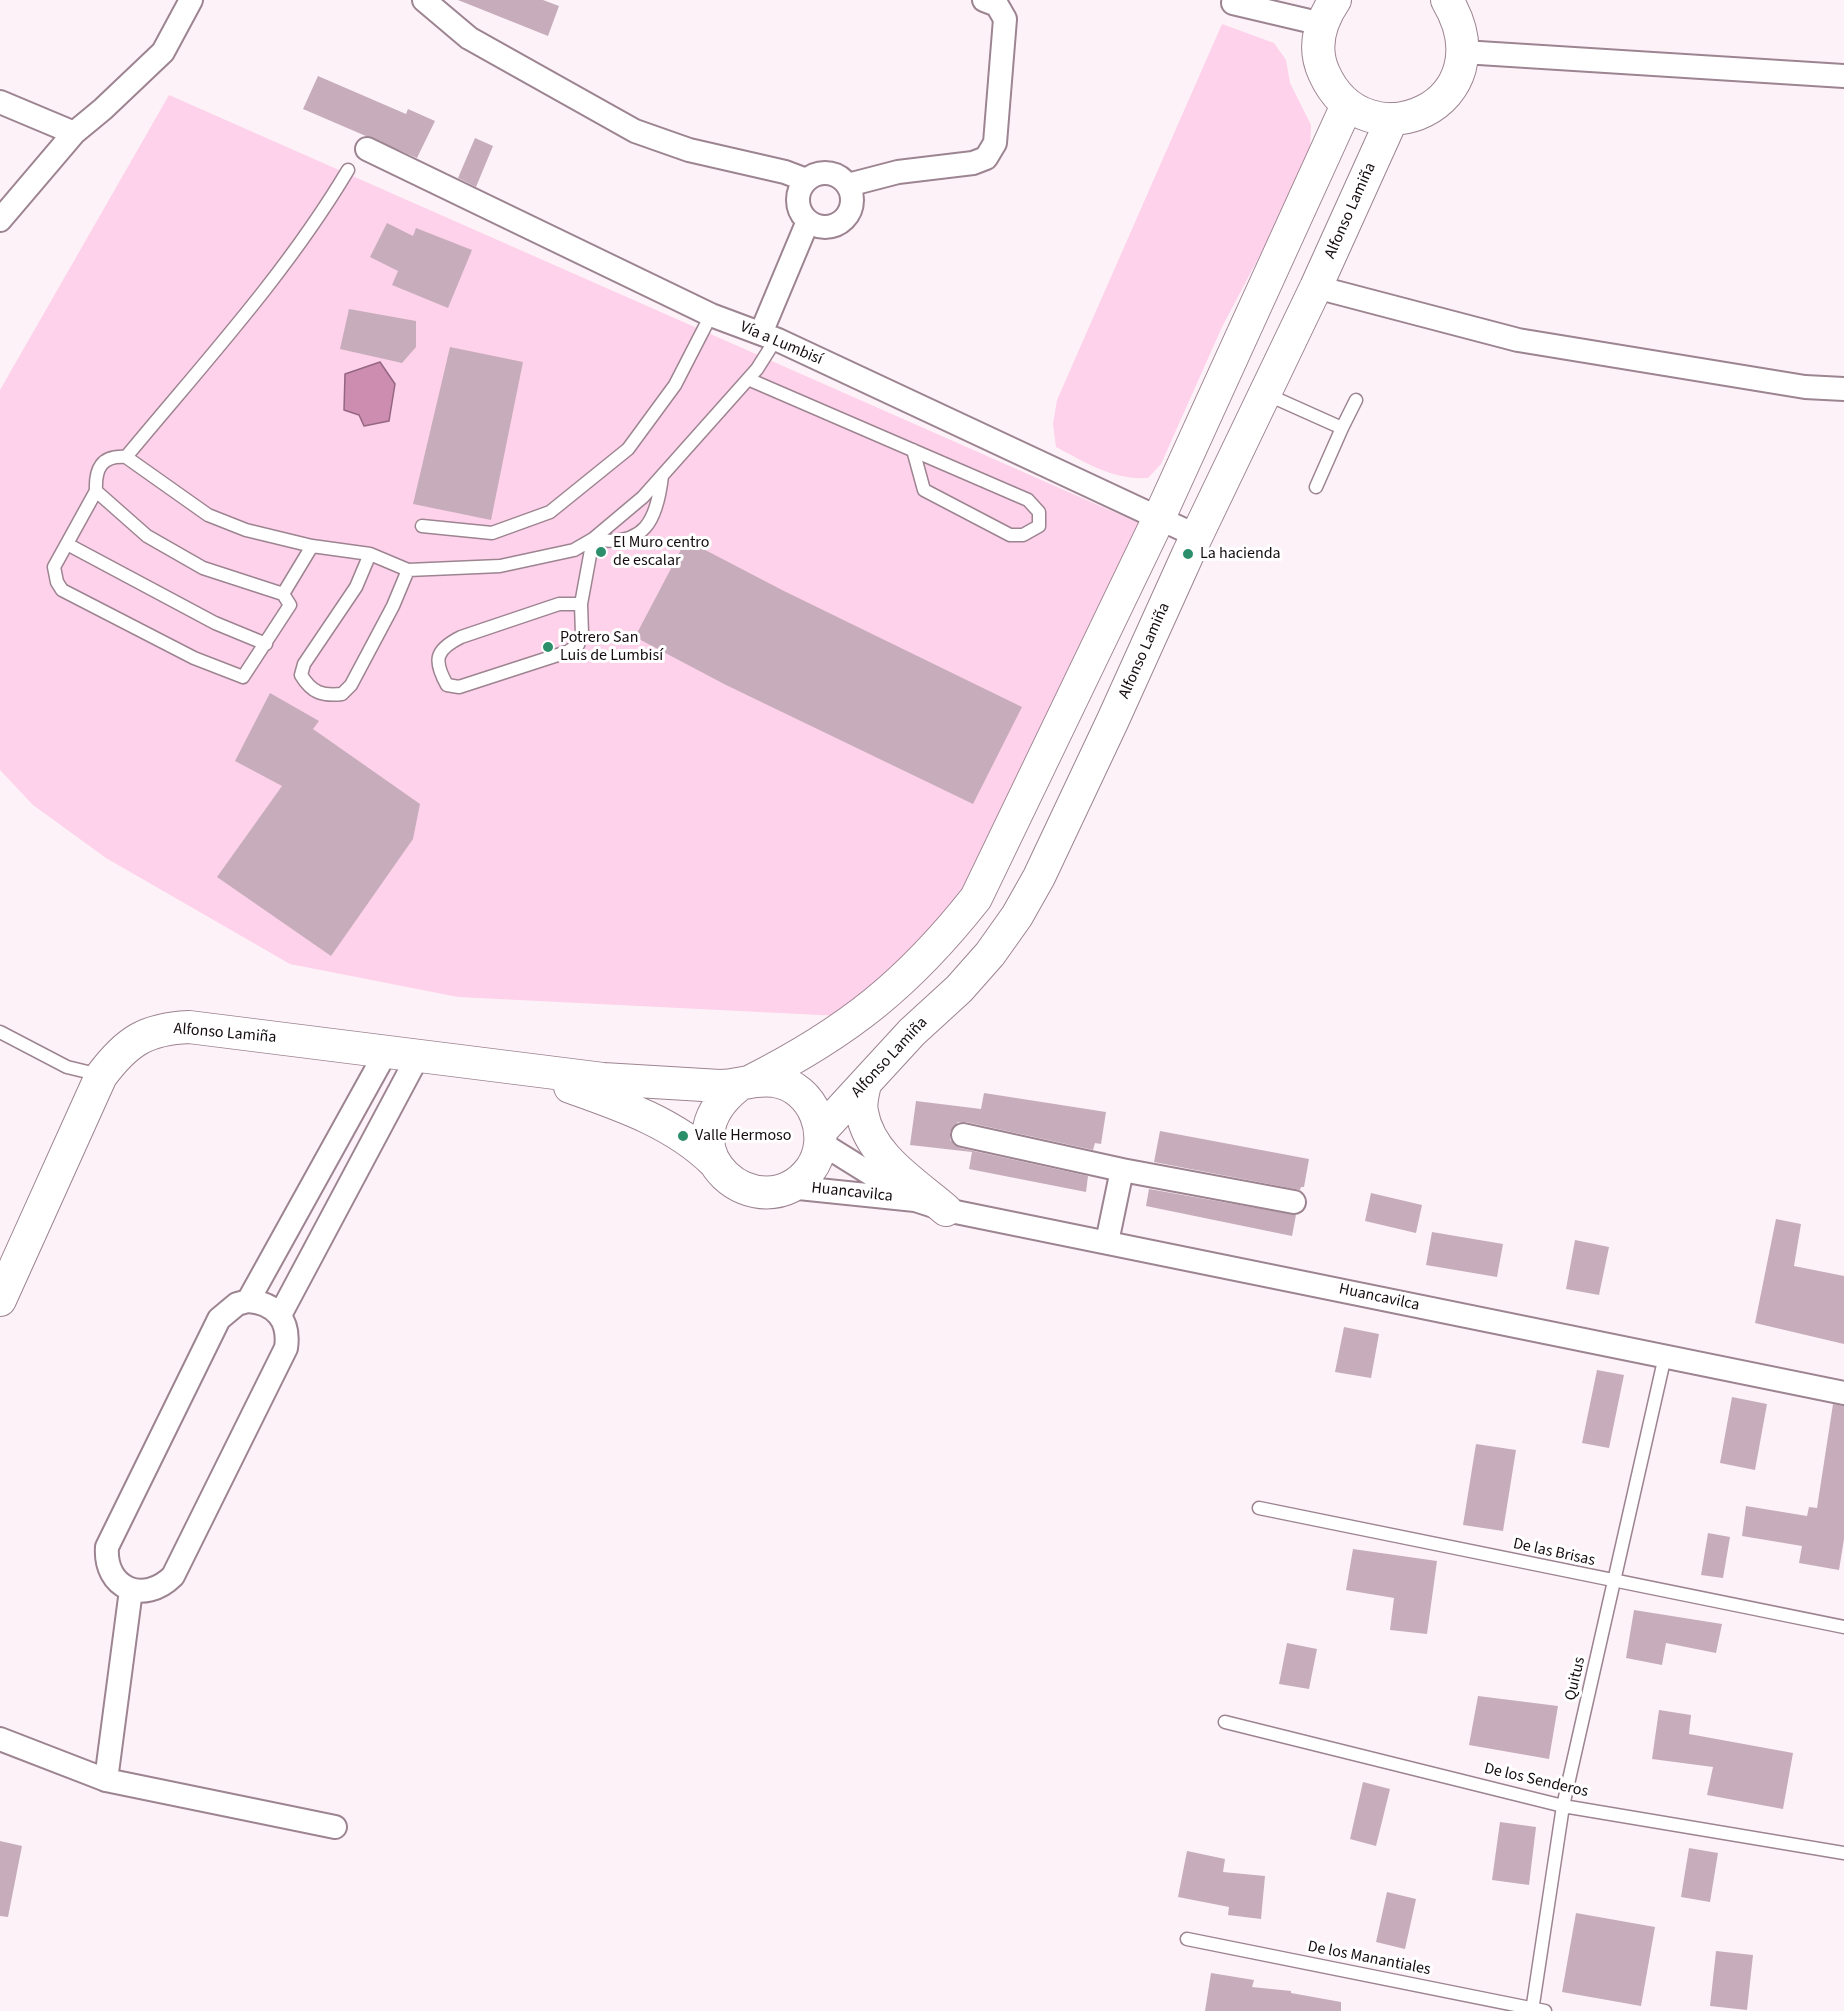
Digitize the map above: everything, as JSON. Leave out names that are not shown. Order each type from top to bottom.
[{"type":"street","points":[[0,220],[74,133],[104,109],[163,52],[191,0]]},
{"type":"street","points":[[424,0],[469,38],[635,131],[689,150],[785,172],[806,180]]},
{"type":"street","points":[[848,185],[898,172],[973,163],[986,158],[995,143],[1005,20],[997,5],[984,0]]},
{"type":"street","points":[[1233,3],[1329,12],[1318,39],[1320,64],[1330,87],[1347,105],[1369,116],[1392,119],[1415,115],[1436,104],[1452,87],[1462,65],[1464,42],[1459,20],[1448,0]]},
{"type":"street","points":[[1463,52],[1844,76]]},
{"type":"street","points":[[0,102],[74,133]]},
{"type":"street","points":[[745,1083],[776,1081],[798,1090],[814,1108],[821,1137],[810,1169],[789,1187],[767,1192],[746,1189],[727,1178],[713,1161],[708,1140],[710,1118],[721,1099],[745,1083],[802,1054],[875,1005],[940,944],[976,898],[1158,520],[1347,105]]},
{"type":"street","name":"Alfonso Lamiña","points":[[821,1137],[912,1032],[959,989],[990,954],[1017,916],[1039,877],[1197,536],[1316,287],[1392,119]]},
{"type":"street","name":"Vía a Lumbisí","points":[[368,149],[711,315],[768,336],[1158,520],[1197,536]]},
{"type":"street","points":[[821,173],[836,175],[848,185],[853,197],[851,210],[844,220],[832,226],[820,226],[808,221],[801,212],[798,201],[800,190],[806,180],[821,173]]},
{"type":"street","points":[[768,336],[808,221]]},
{"type":"street","points":[[1316,287],[1518,340],[1805,387],[1844,389]]},
{"type":"street","name":"Alfonso Lamiña","points":[[0,1300],[101,1076],[120,1050],[146,1034],[162,1029],[189,1028],[603,1079],[745,1083]]},
{"type":"street","points":[[248,1301],[386,1052]]},
{"type":"street","points":[[280,1315],[418,1056]]},
{"type":"street","name":"Alfonso Lamiña","points":[[467,1062],[560,1083],[615,1102],[682,1136],[713,1161]]},
{"type":"street","points":[[865,1084],[862,1111],[867,1131],[888,1160],[946,1210]]},
{"type":"street","points":[[963,1135],[1122,1170],[1294,1202]]},
{"type":"street","name":"Huancavilca","points":[[821,1137],[872,1176],[915,1200],[946,1210],[1844,1393]]},
{"type":"street","points":[[1107,1242],[1122,1170]]},
{"type":"street","name":"Huancavilca","points":[[789,1187],[915,1200]]},
{"type":"street","points":[[248,1301],[260,1302],[280,1315],[286,1325],[286,1348],[173,1576],[155,1590],[131,1590],[114,1577],[106,1557],[107,1547],[219,1319],[237,1304],[248,1301]]},
{"type":"street","points":[[106,1780],[131,1590]]},
{"type":"street","points":[[0,1739],[106,1780],[335,1827]]},
{"type":"lane","points":[[126,457],[319,219],[348,170]]},
{"type":"lane","points":[[422,526],[452,531],[492,533],[550,512],[628,449],[675,385],[711,315]]},
{"type":"lane","points":[[96,491],[147,536],[203,568],[283,594],[290,605],[243,676],[194,657],[62,590],[57,582],[54,567],[96,491],[95,476],[99,465],[117,456],[126,457],[208,515],[246,530],[312,546],[369,554],[408,570],[500,566],[574,550],[594,539],[643,497],[748,379],[768,336]]},
{"type":"lane","points":[[748,379],[914,450],[1028,500],[1039,512],[1039,526],[1023,535],[1010,535],[924,490],[914,450]]},
{"type":"lane","points":[[1265,393],[1342,428]]},
{"type":"lane","points":[[1316,487],[1356,400]]},
{"type":"lane","points":[[594,539],[612,542],[646,529],[658,507],[662,476]]},
{"type":"lane","points":[[581,604],[559,604],[461,637],[441,650],[437,661],[439,671],[447,685],[459,687],[567,652],[578,645],[582,634],[581,604],[594,539]]},
{"type":"lane","points":[[67,544],[215,623],[266,644]]},
{"type":"lane","points":[[283,594],[312,546]]},
{"type":"lane","points":[[369,554],[356,587],[304,664],[301,675],[305,682],[309,688],[325,696],[342,694],[351,685],[393,606],[408,570]]},
{"type":"lane","points":[[0,1032],[67,1067],[101,1076]]},
{"type":"lane","name":"Quitus","points":[[1537,2010],[1563,1806],[1665,1356]]},
{"type":"lane","name":"De las Brisas","points":[[1259,1508],[1844,1627]]},
{"type":"lane","name":"De los Senderos","points":[[1225,1722],[1563,1806],[1844,1853]]},
{"type":"lane","name":"De los Manantiales","points":[[1187,1939],[1537,2010]]},
{"type":"shaded area","points":[[1222,24],[1274,43],[1286,60],[1290,83],[1311,125],[1310,151],[1279,219],[1222,327],[1161,464],[1148,478],[1123,476],[1100,469],[1056,447],[1053,424],[1057,400]]},
{"type":"shaded area","name":"Potrero San Luis de Lumbisí","points":[[169,95],[1141,524],[976,898],[840,1016],[458,997],[290,964],[106,858],[33,805],[0,770],[0,390]]},
{"type":"shaded area","points":[[380,362],[395,384],[389,421],[364,426],[359,415],[344,410],[345,374]]},
{"type":"building","points":[[458,0],[543,0],[559,6],[548,36]]},
{"type":"building","points":[[318,76],[406,114],[408,109],[435,121],[417,158],[303,109]]},
{"type":"building","points":[[475,138],[493,146],[476,187],[458,178]]},
{"type":"building","points":[[387,223],[413,236],[416,228],[472,250],[448,308],[392,285],[398,271],[370,257]]},
{"type":"building","points":[[349,309],[416,321],[416,347],[402,363],[340,349]]},
{"type":"building","points":[[450,347],[523,362],[491,520],[413,504]]},
{"type":"building","points":[[686,540],[784,591],[1022,707],[973,804],[726,685],[635,637]]},
{"type":"building","points":[[270,693],[319,721],[313,729],[420,804],[413,839],[331,956],[217,877],[282,786],[235,761]]},
{"type":"building","points":[[984,1093],[1106,1112],[1101,1144],[1095,1143],[1093,1150],[966,1122],[958,1122],[950,1132],[950,1140],[960,1148],[1088,1176],[1086,1192],[969,1169],[972,1152],[910,1145],[916,1101],[981,1109]]},
{"type":"building","points":[[1160,1131],[1309,1159],[1304,1187],[1300,1190],[1154,1162]]},
{"type":"building","points":[[1149,1189],[1296,1215],[1292,1236],[1146,1206]]},
{"type":"building","points":[[1371,1193],[1422,1205],[1416,1233],[1365,1221]]},
{"type":"building","points":[[1776,1219],[1801,1224],[1794,1266],[1844,1276],[1844,1344],[1755,1323]]},
{"type":"building","points":[[1432,1232],[1503,1244],[1497,1277],[1426,1265]]},
{"type":"building","points":[[1575,1240],[1609,1247],[1599,1295],[1566,1289]]},
{"type":"building","points":[[1344,1327],[1379,1334],[1371,1378],[1335,1372]]},
{"type":"building","points":[[1597,1370],[1624,1375],[1609,1448],[1582,1443]]},
{"type":"building","points":[[1732,1397],[1767,1404],[1755,1470],[1720,1463]]},
{"type":"building","points":[[1833,1404],[1844,1406],[1844,1539],[1839,1570],[1799,1563],[1802,1546],[1742,1536],[1746,1506],[1807,1516],[1809,1507],[1817,1508]]},
{"type":"building","points":[[1476,1444],[1516,1450],[1503,1531],[1463,1525]]},
{"type":"building","points":[[1708,1533],[1730,1537],[1723,1578],[1701,1575]]},
{"type":"building","points":[[1353,1549],[1437,1561],[1427,1634],[1390,1630],[1394,1598],[1346,1590]]},
{"type":"building","points":[[1634,1610],[1722,1624],[1716,1653],[1666,1643],[1662,1665],[1626,1658]]},
{"type":"building","points":[[1287,1643],[1317,1649],[1309,1689],[1279,1684]]},
{"type":"building","points":[[1478,1696],[1558,1706],[1549,1759],[1469,1745]]},
{"type":"building","points":[[1659,1710],[1691,1715],[1689,1734],[1793,1753],[1783,1809],[1707,1795],[1713,1767],[1652,1759]]},
{"type":"building","points":[[1363,1782],[1390,1789],[1376,1846],[1350,1839]]},
{"type":"building","points":[[1500,1822],[1536,1827],[1529,1885],[1492,1880]]},
{"type":"building","points":[[0,1841],[22,1846],[8,1917],[0,1916]]},
{"type":"building","points":[[1689,1848],[1718,1853],[1710,1902],[1681,1897]]},
{"type":"building","points":[[1187,1851],[1225,1859],[1223,1872],[1265,1876],[1261,1919],[1228,1915],[1229,1907],[1178,1897]]},
{"type":"building","points":[[1387,1892],[1416,1899],[1405,1949],[1376,1942]]},
{"type":"building","points":[[1576,1913],[1655,1927],[1641,2006],[1562,1992]]},
{"type":"building","points":[[1716,1951],[1753,1955],[1747,2010],[1710,2006]]},
{"type":"building","points":[[1211,1973],[1254,1980],[1252,1987],[1291,1991],[1291,1993],[1341,2002],[1341,2011],[1205,2011]]},
{"type":"place","name":"El Muro centro de escalar","points":[[601,552]]},
{"type":"place","name":"La hacienda","points":[[1188,554]]},
{"type":"place","name":"Potrero San Luis de Lumbisí","points":[[548,647]]},
{"type":"place","name":"Valle Hermoso","points":[[683,1136]]}]
